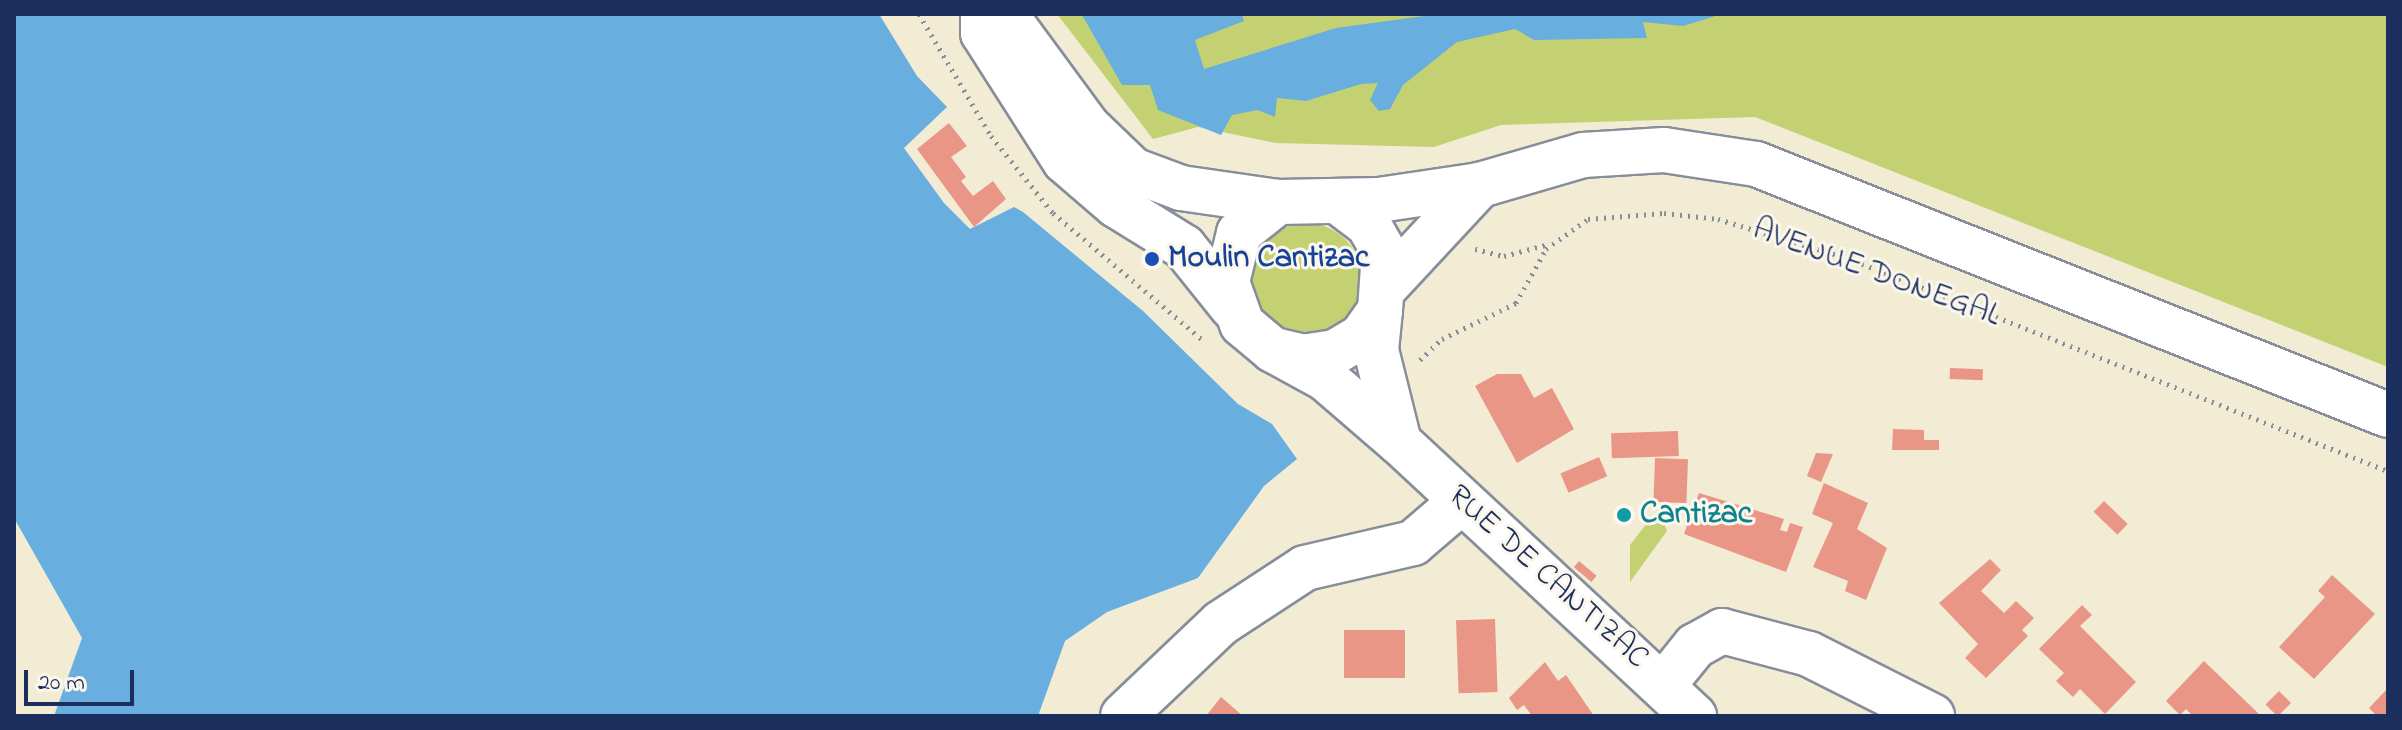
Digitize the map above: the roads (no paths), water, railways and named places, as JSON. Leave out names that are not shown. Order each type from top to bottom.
[{"type":"main road","points":[[983,14],[983,33],[1065,161],[1116,205],[1184,247],[1232,307],[1273,350],[1304,357],[1335,352],[1362,336],[1384,298],[1480,185]]},
{"type":"main road","points":[[1005,14],[1088,127],[1133,170],[1181,188],[1278,202],[1310,197],[1341,204],[1368,224],[1384,252],[1384,298],[1376,350],[1399,442]]},
{"type":"main road","name":"AVENUE DONEGAL","points":[[1341,204],[1480,185],[1583,155],[1664,150],[1756,164],[2388,415]]},
{"type":"main road","points":[[1232,307],[1229,257],[1239,233],[1278,202]]},
{"type":"main road","name":"RUE DE CANTIZAC","points":[[1273,350],[1326,379],[1399,442],[1461,502],[1665,683],[1694,716]]},
{"type":"main road","points":[[1123,716],[1221,623],[1305,568],[1413,543],[1461,502]]},
{"type":"main road","points":[[1665,683],[1695,646],[1722,631],[1809,654],[1932,716]]},
{"type":"water","points":[[14,14],[879,14],[917,76],[947,107],[904,148],[944,203],[970,229],[1014,207],[1023,212],[1143,311],[1238,404],[1272,424],[1297,459],[1264,486],[1198,578],[1107,612],[1065,641],[1038,716],[54,716],[82,638],[14,518]]},
{"type":"water","points":[[1242,14],[1244,21],[1195,40],[1204,69],[1336,28],[1439,14],[1722,14],[1683,26],[1643,22],[1647,38],[1534,40],[1515,29],[1457,42],[1403,85],[1390,109],[1379,111],[1370,100],[1378,83],[1361,84],[1306,101],[1277,98],[1275,117],[1258,110],[1232,115],[1221,135],[1158,110],[1150,85],[1122,85],[1082,15]]},
{"type":"place","name":"Moulin Cantizac","points":[[1152,259]]},
{"type":"place","name":"Cantizac","points":[[1624,515]]}]
